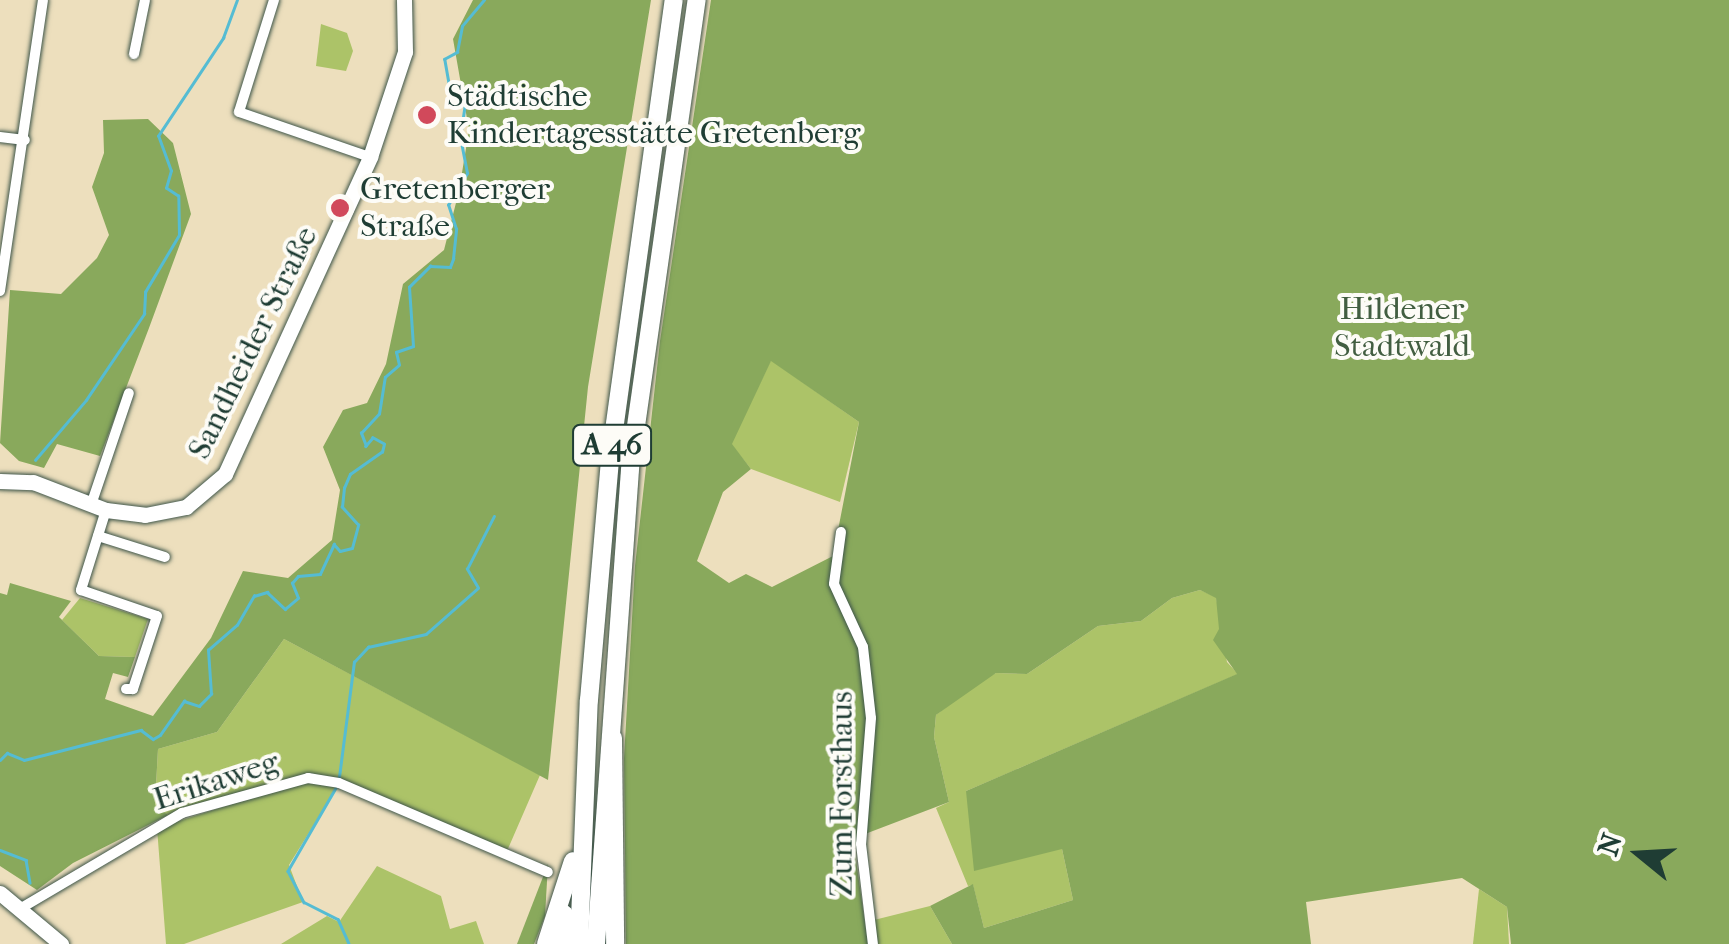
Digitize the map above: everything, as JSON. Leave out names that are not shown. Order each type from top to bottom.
[{"type":"highway","name":"A 46","points":[[579,944],[582,816],[610,460],[674,0]]},
{"type":"highway","name":"A 46","points":[[596,944],[608,713],[645,341],[697,0]]},
{"type":"highway","points":[[608,713],[618,762],[618,944]]},
{"type":"highway","points":[[546,944],[564,898],[582,816]]},
{"type":"highway","points":[[562,944],[564,898]]},
{"type":"street","points":[[0,291],[44,0]]},
{"type":"street","points":[[134,54],[145,0]]},
{"type":"street","points":[[274,0],[239,112],[370,157]]},
{"type":"street","name":"Sandheider Straße","points":[[0,482],[42,484],[98,507],[175,511],[208,494],[225,474],[412,70],[407,0]]},
{"type":"street","points":[[0,137],[25,140]]},
{"type":"street","points":[[126,689],[133,689],[157,616],[82,590],[98,536],[98,507],[130,393]]},
{"type":"street","name":"Zum Forsthaus","points":[[841,532],[834,584],[863,647],[871,718],[860,826],[872,944]]},
{"type":"street","points":[[98,536],[164,557]]},
{"type":"street","name":"Erikaweg","points":[[23,907],[182,813],[308,778],[339,783],[548,872]]},
{"type":"street","points":[[0,893],[23,907],[60,944]]},
{"type":"green space","points":[[473,0],[651,0],[588,387],[548,780],[284,639],[217,732],[158,749],[155,805],[168,815],[73,863],[37,890],[0,866],[0,593],[7,595],[10,583],[71,601],[59,617],[99,656],[135,657],[128,677],[113,673],[105,699],[153,716],[211,638],[243,571],[288,578],[332,540],[340,490],[323,447],[343,410],[367,403],[386,364],[403,284],[444,250],[469,130],[453,39]]},
{"type":"green space","name":"Hildener Stadtwald","points":[[711,0],[1729,0],[1729,944],[1511,944],[1507,907],[1462,878],[1306,902],[1311,944],[952,944],[930,906],[973,884],[984,928],[1073,900],[1062,849],[974,871],[966,791],[1237,674],[1213,640],[1219,629],[1216,598],[1200,590],[1172,598],[1141,621],[1098,626],[1027,674],[996,673],[936,715],[934,737],[949,802],[865,834],[854,846],[868,944],[626,944],[624,758],[635,566],[660,341]],"holes":[[[771,361],[859,422],[833,556],[772,587],[746,574],[729,583],[697,561],[723,492],[751,469],[732,444]]]},
{"type":"green space","points":[[321,24],[347,33],[353,51],[346,71],[316,66]]},
{"type":"green space","points":[[148,119],[173,143],[191,214],[149,328],[100,456],[57,444],[44,468],[19,461],[0,443],[10,290],[61,294],[97,258],[109,235],[92,187],[104,153],[103,120]]},
{"type":"green space","points":[[771,360],[859,422],[840,502],[751,469],[731,444]]},
{"type":"green space","points":[[1200,590],[1216,597],[1227,662],[1238,674],[966,791],[1062,849],[1073,900],[984,928],[973,885],[968,886],[936,808],[949,802],[934,737],[936,715],[979,681],[996,673],[1027,674],[1098,626],[1141,621],[1172,598]]},
{"type":"green space","points":[[80,598],[148,619],[135,657],[99,656],[62,620]]},
{"type":"green space","points":[[284,639],[540,775],[507,851],[344,781],[310,773],[168,815],[155,806],[158,749],[217,732]]},
{"type":"green space","points":[[308,780],[338,786],[289,865],[303,902],[184,944],[166,944],[157,828]]},
{"type":"green space","points":[[548,864],[545,916],[534,944],[517,944]]},
{"type":"green space","points":[[377,866],[441,896],[450,929],[476,921],[484,944],[281,944],[327,916],[339,922]]},
{"type":"green space","points":[[1479,889],[1507,907],[1509,944],[1473,944]]},
{"type":"green space","points":[[930,906],[952,944],[877,944],[874,920]]},
{"type":"waterway","points":[[35,460],[86,400],[144,314],[145,292],[179,235],[178,196],[166,188],[171,171],[158,136],[223,38],[237,0]]},
{"type":"waterway","points":[[0,760],[7,753],[24,760],[141,730],[153,739],[160,735],[184,701],[199,706],[211,694],[208,650],[237,625],[254,596],[267,592],[285,609],[298,598],[292,583],[298,576],[320,574],[334,544],[340,551],[352,548],[358,525],[342,507],[344,488],[350,474],[382,452],[384,444],[373,438],[366,446],[361,433],[379,414],[385,377],[399,365],[396,352],[413,346],[409,287],[430,266],[450,267],[453,259],[456,229],[448,205],[467,173],[460,137],[466,97],[449,86],[444,59],[457,52],[462,26],[484,0]]},
{"type":"waterway","points":[[339,777],[354,662],[368,647],[426,634],[478,588],[467,569],[494,516]]},
{"type":"waterway","points":[[336,788],[288,871],[304,902],[338,919],[349,944]]},
{"type":"waterway","points":[[0,850],[26,860],[30,883]]},
{"type":"place","name":"Städtische Kindertagesstätte Gretenberg","points":[[427,115]]},
{"type":"place","name":"Gretenberger Straße","points":[[340,208]]}]
